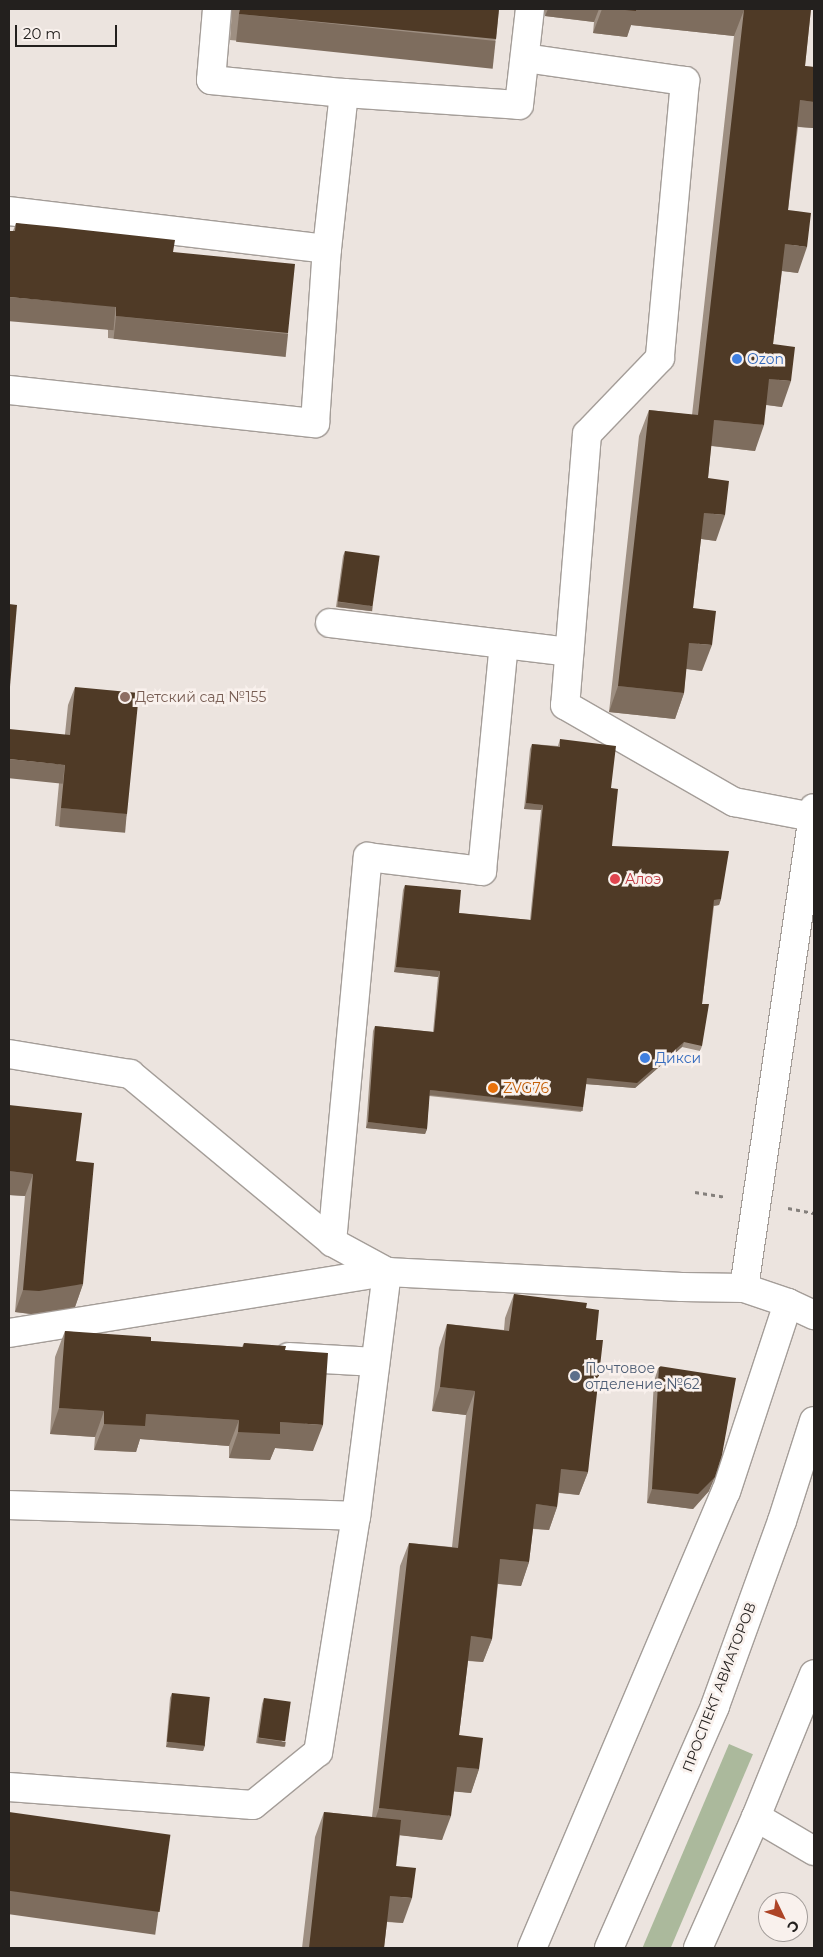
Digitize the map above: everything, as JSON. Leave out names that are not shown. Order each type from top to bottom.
[{"type":"main road","points":[[216,9],[211,80],[344,93],[519,104],[530,9]]},
{"type":"main road","points":[[525,58],[686,81],[660,358],[587,434],[565,705],[734,802],[814,813],[744,1288]]},
{"type":"main road","points":[[9,390],[315,423],[327,249],[344,93]]},
{"type":"main road","points":[[9,210],[327,249]]},
{"type":"main road","points":[[330,623],[569,652]]},
{"type":"main road","points":[[332,1242],[368,857],[482,871],[504,644]]},
{"type":"main road","points":[[9,1054],[130,1074],[332,1242],[387,1272]]},
{"type":"main road","points":[[9,1786],[253,1805],[318,1752],[356,1516],[387,1272]]},
{"type":"main road","points":[[9,1334],[387,1272],[682,1287],[744,1288],[788,1303],[814,1315]]},
{"type":"main road","points":[[532,1948],[726,1492],[788,1303]]},
{"type":"main road","points":[[9,1338],[98,1344]]},
{"type":"main road","points":[[266,1355],[375,1362]]},
{"type":"main road","name":"ПРОСПЕКТ АВИАТОРОВ","points":[[609,1948],[714,1706],[782,1520],[814,1421]]},
{"type":"main road","points":[[9,1504],[356,1516]]},
{"type":"main road","points":[[698,1948],[756,1817],[814,1674]]},
{"type":"main road","points":[[756,1817],[814,1851]]},
{"type":"green space","points":[[729,1744],[753,1754],[671,1948],[642,1948]]},
{"type":"building","points":[[240,9],[499,9],[496,39],[239,14]]},
{"type":"building","points":[[615,9],[636,9],[636,11]]},
{"type":"building","points":[[731,9],[811,9],[805,66],[814,67],[814,102],[800,100],[788,210],[811,213],[807,247],[785,244],[773,344],[795,347],[791,381],[769,379],[764,425],[714,420],[708,478],[729,481],[725,515],[704,513],[693,608],[716,611],[712,645],[689,643],[684,693],[618,686],[649,410],[698,415],[744,10]]},
{"type":"building","points":[[16,223],[175,240],[173,252],[295,264],[288,333],[116,316],[116,307],[9,297],[9,231],[15,231]]},
{"type":"building","points":[[345,551],[380,556],[373,606],[338,602]]},
{"type":"building","points":[[9,604],[17,605],[9,698]]},
{"type":"building","points":[[75,687],[139,693],[127,814],[61,808],[65,765],[9,759],[9,729],[70,735]]},
{"type":"building","points":[[560,739],[616,746],[611,788],[618,789],[612,846],[729,851],[721,899],[714,900],[702,1004],[709,1004],[702,1046],[684,1042],[637,1083],[587,1078],[583,1107],[430,1090],[427,1129],[368,1122],[375,1026],[434,1032],[440,971],[396,967],[405,885],[461,890],[459,913],[531,920],[543,805],[526,803],[532,744],[560,747]]},
{"type":"building","points":[[9,1105],[82,1113],[76,1161],[94,1163],[83,1284],[39,1291],[23,1290],[33,1174],[9,1171]]},
{"type":"building","points":[[514,1294],[587,1303],[586,1308],[599,1310],[596,1340],[603,1340],[588,1472],[561,1469],[557,1507],[536,1504],[529,1562],[500,1559],[492,1639],[471,1636],[459,1735],[483,1738],[479,1769],[457,1767],[451,1816],[379,1808],[409,1543],[458,1548],[475,1391],[440,1387],[447,1324],[509,1331]]},
{"type":"building","points":[[65,1331],[151,1337],[151,1341],[243,1347],[244,1343],[286,1346],[285,1350],[328,1353],[323,1425],[280,1422],[280,1434],[238,1432],[239,1420],[146,1414],[145,1426],[104,1424],[104,1411],[59,1408]]},
{"type":"building","points":[[659,1366],[736,1378],[722,1455],[715,1477],[698,1494],[652,1489]]},
{"type":"building","points":[[172,1693],[210,1697],[205,1746],[167,1742]]},
{"type":"building","points":[[264,1698],[291,1702],[285,1741],[258,1738]]},
{"type":"building","points":[[9,1812],[170,1835],[160,1912],[9,1891]]},
{"type":"building","points":[[324,1812],[401,1820],[396,1866],[416,1868],[412,1898],[390,1896],[384,1948],[309,1948]]},
{"type":"place","name":"Ozon","points":[[737,359]]},
{"type":"place","name":"Детский сад №155","points":[[125,697]]},
{"type":"place","name":"Алоэ","points":[[615,879]]},
{"type":"place","name":"Дикси","points":[[645,1058]]},
{"type":"place","name":"ZVG76","points":[[493,1088]]},
{"type":"place","name":"Почтовое отделение №62","points":[[575,1376]]}]
